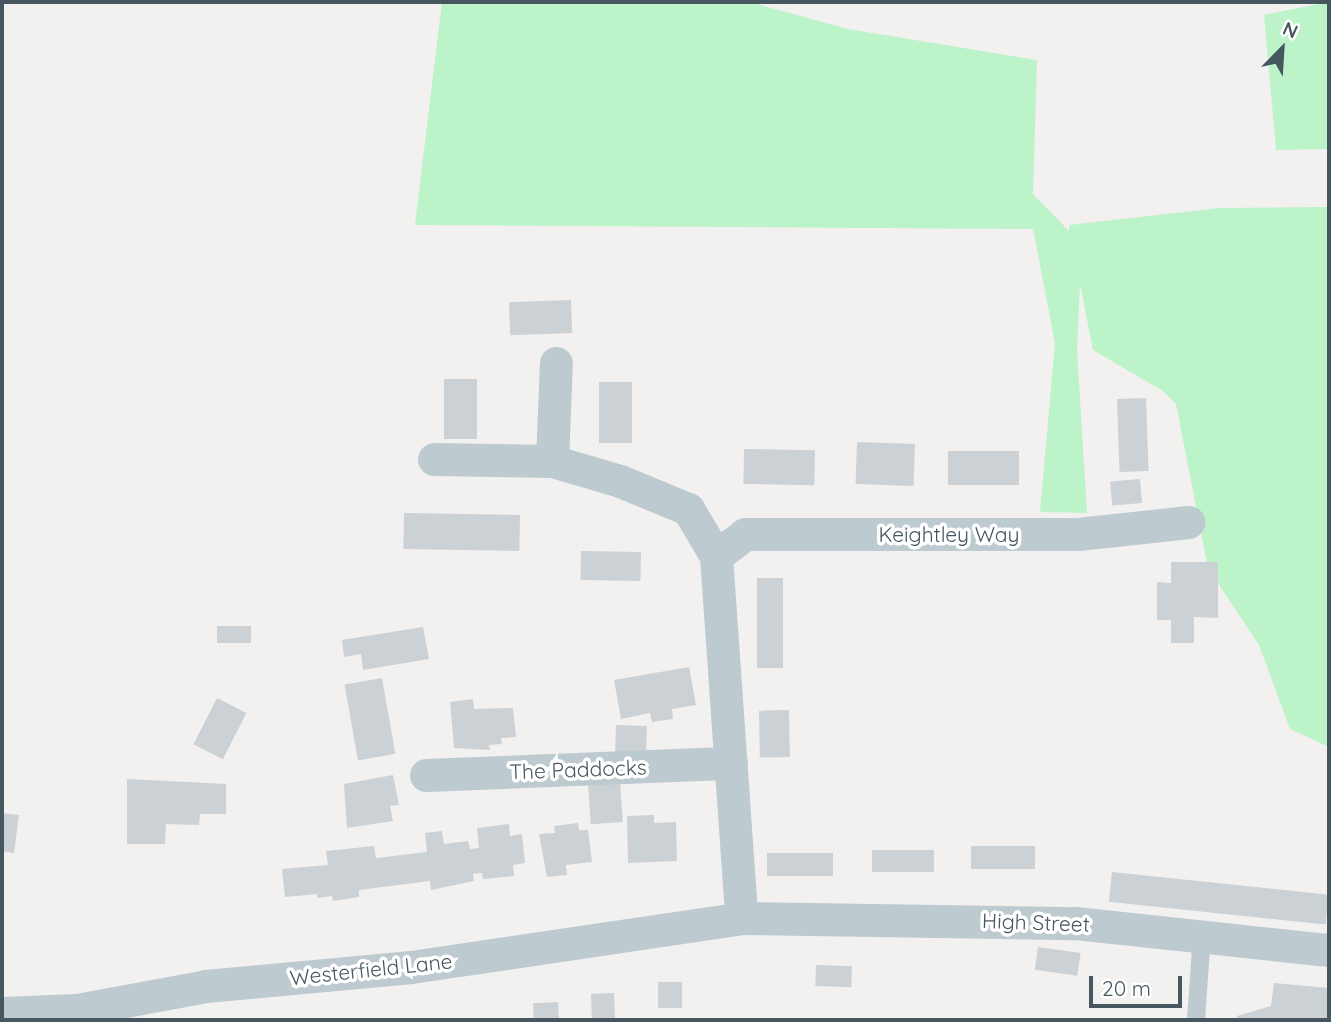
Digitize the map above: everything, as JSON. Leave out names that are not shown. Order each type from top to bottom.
[{"type":"street","points":[[552,461],[556,363]]},
{"type":"street","points":[[434,459],[552,461],[620,481],[688,509],[716,556],[741,918]]},
{"type":"street","name":"Keightley Way","points":[[716,556],[745,534],[1078,534],[1188,522]]},
{"type":"street","name":"The Paddocks","points":[[426,775],[731,763]]},
{"type":"street","name":"High Street","points":[[741,918],[1075,923],[1202,934],[1329,950]]},
{"type":"street","name":"Westerfield Lane","points":[[2,1013],[77,1010],[206,986],[411,967],[741,918]]},
{"type":"lane","points":[[1196,1020],[1202,934]]},
{"type":"green space","points":[[442,2],[749,2],[848,29],[1037,60],[1033,194],[1069,231],[1069,225],[1220,208],[1329,207],[1329,747],[1290,729],[1259,645],[1208,568],[1176,404],[1163,391],[1093,350],[1080,284],[1077,349],[1087,513],[1040,512],[1055,343],[1033,229],[415,225]]},
{"type":"green space","points":[[1329,2],[1329,149],[1276,150],[1264,15]]},
{"type":"building","points":[[571,300],[572,333],[510,335],[509,302]]},
{"type":"building","points":[[444,379],[477,379],[477,439],[444,439]]},
{"type":"building","points":[[599,382],[632,382],[632,443],[599,443]]},
{"type":"building","points":[[1146,398],[1149,471],[1120,472],[1117,399]]},
{"type":"building","points":[[857,442],[915,444],[913,486],[856,484]]},
{"type":"building","points":[[744,449],[815,450],[814,485],[743,484]]},
{"type":"building","points":[[948,451],[1019,451],[1019,485],[948,485]]},
{"type":"building","points":[[1140,479],[1142,503],[1112,506],[1110,482]]},
{"type":"building","points":[[404,513],[520,515],[519,551],[403,549]]},
{"type":"building","points":[[581,551],[641,552],[640,581],[580,580]]},
{"type":"building","points":[[1171,562],[1218,562],[1218,618],[1194,617],[1194,643],[1171,643],[1171,620],[1157,620],[1157,582],[1171,583]]},
{"type":"building","points":[[757,578],[783,578],[783,668],[757,668]]},
{"type":"building","points":[[217,626],[251,626],[251,643],[217,643]]},
{"type":"building","points":[[423,627],[429,659],[363,670],[361,654],[344,657],[342,640]]},
{"type":"building","points":[[689,667],[696,705],[672,709],[673,719],[652,722],[650,713],[621,719],[614,680]]},
{"type":"building","points":[[382,678],[395,754],[358,760],[345,685]]},
{"type":"building","points":[[217,698],[246,713],[223,759],[193,744]]},
{"type":"building","points":[[473,699],[474,709],[513,708],[516,737],[501,738],[502,744],[489,745],[490,750],[454,748],[450,702]]},
{"type":"building","points":[[789,710],[790,757],[760,758],[759,711]]},
{"type":"building","points":[[616,725],[647,726],[646,758],[615,757]]},
{"type":"building","points":[[393,775],[399,805],[390,806],[393,821],[347,828],[344,784]]},
{"type":"building","points":[[127,779],[226,784],[226,814],[200,814],[199,825],[166,824],[165,844],[127,844]]},
{"type":"building","points":[[620,782],[623,822],[591,824],[588,784]]},
{"type":"building","points":[[2,813],[19,815],[14,853],[2,851]]},
{"type":"building","points":[[654,815],[654,823],[676,822],[677,861],[628,863],[627,816]]},
{"type":"building","points":[[578,823],[579,830],[588,830],[592,862],[566,865],[567,875],[547,877],[539,834],[555,833],[554,826]]},
{"type":"building","points":[[509,824],[510,836],[522,834],[525,863],[513,865],[514,876],[483,879],[482,873],[473,874],[474,881],[431,890],[430,881],[359,890],[359,897],[333,901],[332,896],[317,898],[317,894],[285,897],[282,869],[328,865],[326,851],[374,846],[376,858],[427,852],[425,833],[442,831],[444,844],[468,841],[470,849],[479,848],[477,828]]},
{"type":"building","points":[[971,846],[1035,846],[1035,869],[971,869]]},
{"type":"building","points":[[872,850],[934,850],[934,872],[872,872]]},
{"type":"building","points":[[767,853],[833,853],[833,876],[767,876]]},
{"type":"building","points":[[1112,872],[1329,895],[1326,925],[1109,902]]},
{"type":"building","points":[[1038,947],[1081,953],[1077,976],[1035,970]]},
{"type":"building","points":[[816,965],[852,966],[851,987],[815,986]]},
{"type":"building","points":[[658,982],[682,982],[682,1008],[658,1008]]},
{"type":"building","points":[[1274,983],[1329,988],[1329,1016],[1325,1020],[1238,1020],[1237,1016],[1271,1006]]},
{"type":"building","points":[[614,993],[615,1020],[592,1020],[591,994]]},
{"type":"building","points":[[558,1002],[559,1020],[534,1020],[533,1003]]}]
